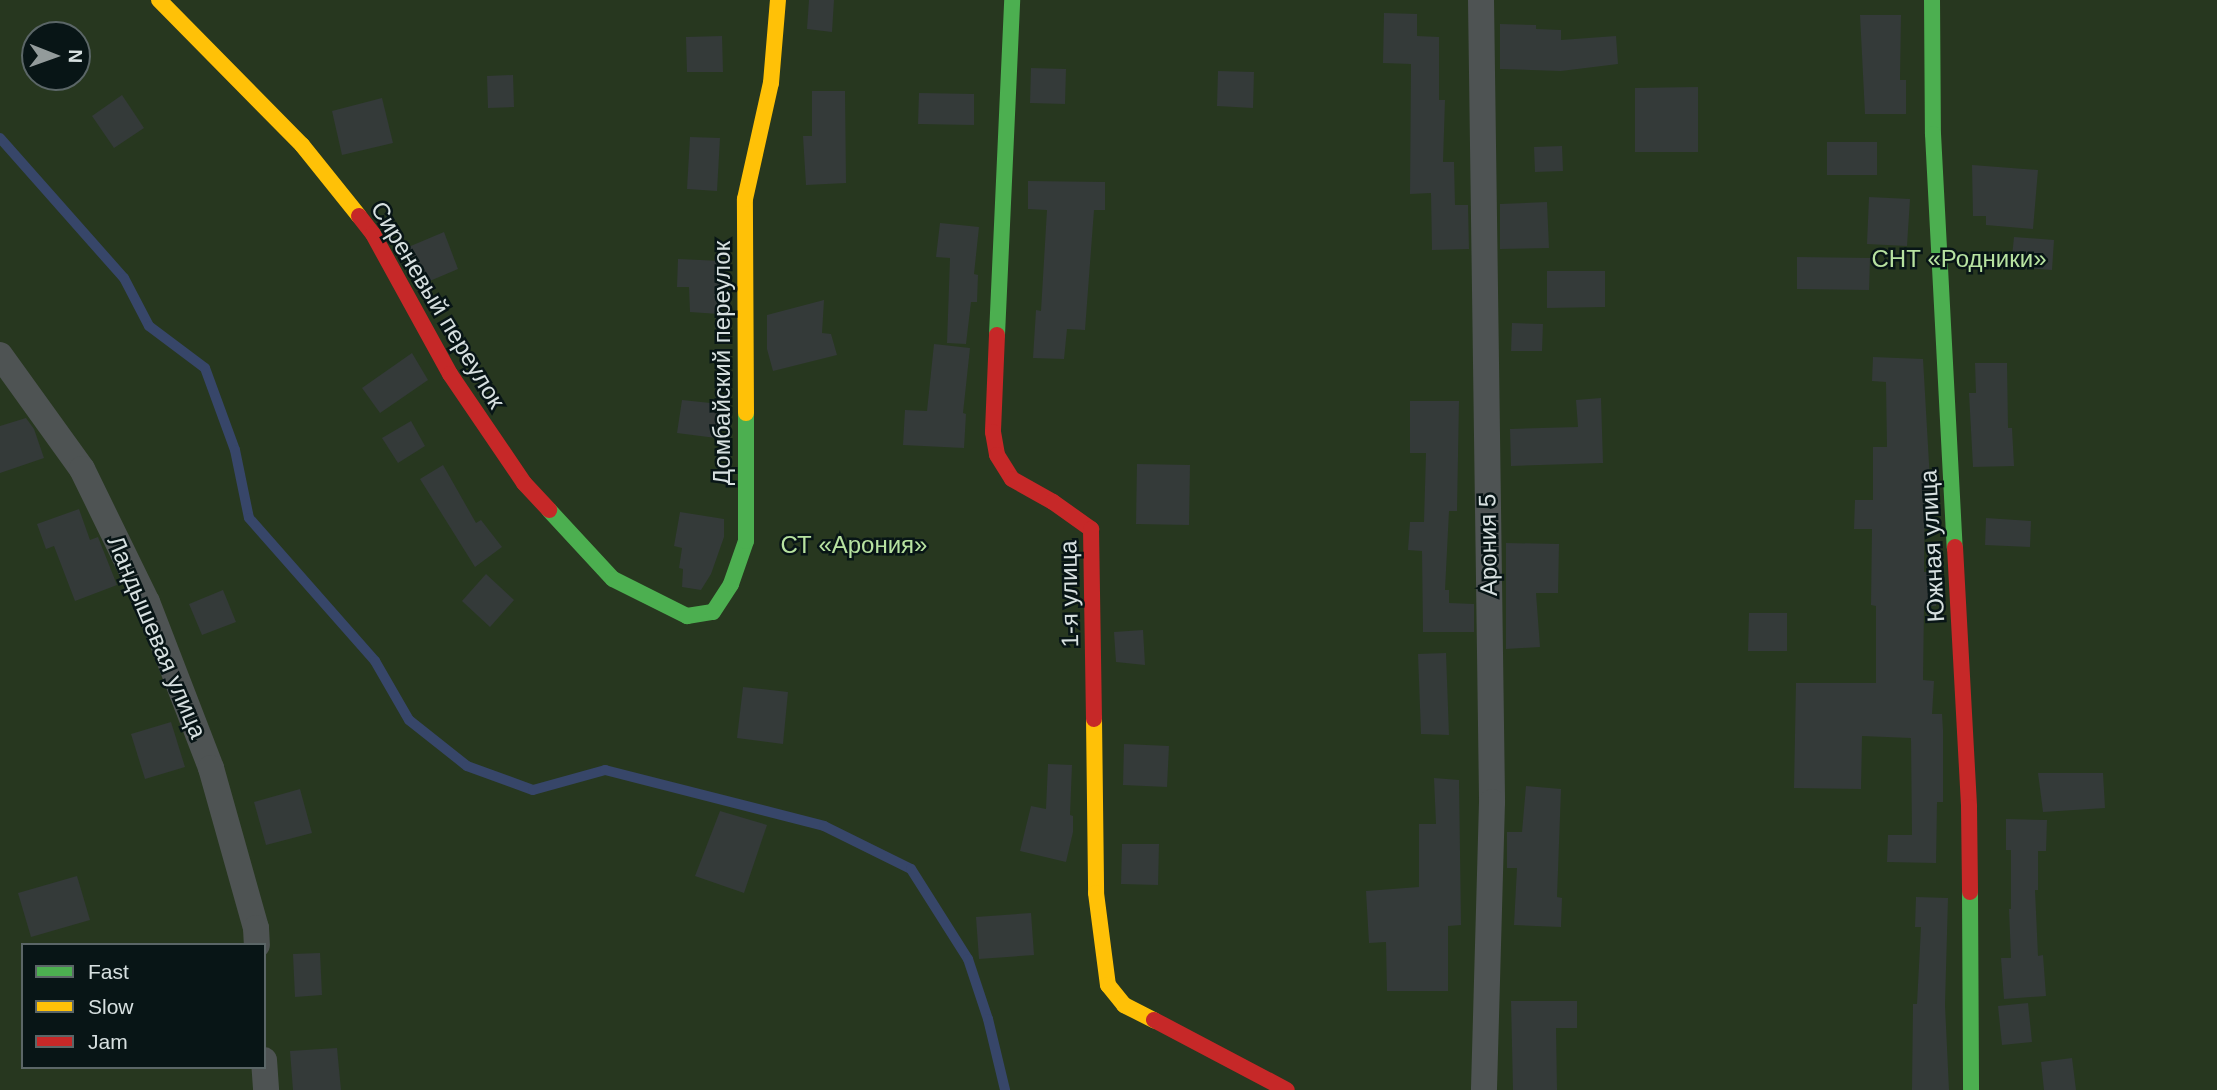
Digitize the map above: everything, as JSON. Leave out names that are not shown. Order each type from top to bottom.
[{"type":"street","name":"Сиреневый переулок","points":[[159,0],[302,145],[373,234],[450,374],[524,483],[613,579]]},
{"type":"street","name":"Домбайский переулок","points":[[613,579],[687,616],[713,612],[731,584],[746,541],[745,199],[771,83],[778,0]]},
{"type":"street","name":"1-я улица","points":[[1012,0],[993,432],[997,455],[1012,479],[1091,529],[1096,893],[1108,985],[1124,1005],[1287,1090]]},
{"type":"street","name":"Арония 5","points":[[1481,0],[1492,802],[1484,1090]]},
{"type":"street","name":"Южная улица","points":[[1932,0],[1933,135],[1969,807],[1971,1090]]},
{"type":"street","name":"Ландышевая улица","points":[[0,355],[82,469],[147,601],[211,768],[256,928],[257,943]]},
{"type":"street","points":[[265,1069],[266,1090]]},
{"type":"green space","name":"СТ «Арония»","points":[[0,0],[2217,0],[2217,1090],[0,1090]]},
{"type":"building","points":[[809,0],[834,0],[832,32],[807,29]]},
{"type":"building","points":[[1384,13],[1417,14],[1417,36],[1439,37],[1439,100],[1445,100],[1443,162],[1454,162],[1455,205],[1468,205],[1469,249],[1432,250],[1431,193],[1410,194],[1411,64],[1383,63]]},
{"type":"building","points":[[1860,15],[1901,15],[1900,80],[1906,80],[1906,114],[1865,114]]},
{"type":"building","points":[[1500,24],[1536,25],[1536,29],[1561,30],[1561,40],[1616,36],[1618,64],[1561,71],[1500,69]]},
{"type":"building","points":[[722,36],[723,72],[687,72],[686,37]]},
{"type":"building","points":[[1031,68],[1066,69],[1065,104],[1030,103]]},
{"type":"building","points":[[1218,71],[1254,72],[1253,108],[1217,106]]},
{"type":"building","points":[[513,75],[514,107],[488,108],[487,76]]},
{"type":"building","points":[[1698,87],[1698,152],[1635,152],[1635,88]]},
{"type":"building","points":[[812,91],[845,91],[846,183],[806,185],[803,136],[812,136]]},
{"type":"building","points":[[919,93],[974,94],[974,125],[918,124]]},
{"type":"building","points":[[122,95],[144,128],[114,148],[92,116]]},
{"type":"building","points":[[382,98],[393,143],[342,155],[332,111]]},
{"type":"building","points":[[690,137],[720,138],[717,191],[687,189]]},
{"type":"building","points":[[1827,142],[1877,142],[1877,175],[1827,175]]},
{"type":"building","points":[[1562,146],[1563,171],[1535,172],[1534,147]]},
{"type":"building","points":[[1972,165],[2038,170],[2033,229],[1986,225],[1986,216],[1973,216]]},
{"type":"building","points":[[1028,181],[1105,182],[1105,210],[1094,210],[1085,330],[1067,329],[1064,359],[1033,358],[1036,310],[1041,311],[1047,210],[1028,209]]},
{"type":"building","points":[[1869,197],[1910,199],[1907,246],[1867,244]]},
{"type":"building","points":[[1547,202],[1549,248],[1500,249],[1500,204]]},
{"type":"building","points":[[940,223],[979,227],[974,274],[978,275],[977,302],[971,302],[966,344],[947,343],[950,258],[936,257]]},
{"type":"building","points":[[444,232],[458,269],[425,283],[406,248]]},
{"type":"building","points":[[2014,237],[2054,240],[2052,270],[2011,267]]},
{"type":"building","points":[[1797,257],[1870,258],[1869,290],[1797,289]]},
{"type":"building","points":[[678,259],[722,261],[719,314],[690,312],[689,287],[677,287]]},
{"type":"building","points":[[1547,271],[1605,271],[1605,307],[1547,308]]},
{"type":"building","points":[[824,300],[822,333],[831,334],[837,355],[773,371],[767,349],[767,315]]},
{"type":"building","points":[[1512,323],[1543,324],[1542,351],[1511,351]]},
{"type":"building","points":[[934,344],[970,348],[963,413],[966,414],[964,448],[903,445],[905,410],[927,411]]},
{"type":"building","points":[[412,353],[428,380],[380,413],[362,388]]},
{"type":"building","points":[[1873,357],[1923,359],[1931,498],[1925,498],[1924,572],[1935,572],[1936,606],[1924,606],[1923,680],[1934,681],[1932,714],[1942,714],[1943,730],[1943,802],[1937,802],[1936,863],[1887,862],[1888,835],[1912,835],[1911,738],[1862,736],[1861,789],[1794,788],[1796,683],[1876,683],[1876,606],[1871,605],[1872,529],[1854,529],[1855,500],[1873,500],[1873,447],[1887,447],[1886,382],[1872,381]]},
{"type":"building","points":[[1975,363],[2007,363],[2008,428],[2012,428],[2014,466],[1973,467],[1969,393],[1976,393]]},
{"type":"building","points":[[1601,398],[1603,463],[1511,466],[1510,429],[1578,427],[1576,400]]},
{"type":"building","points":[[682,400],[720,404],[716,438],[677,433]]},
{"type":"building","points":[[1410,401],[1459,401],[1457,511],[1449,511],[1445,590],[1449,590],[1449,603],[1474,604],[1474,632],[1423,632],[1422,551],[1408,550],[1410,522],[1424,522],[1426,453],[1410,453]]},
{"type":"building","points":[[26,418],[34,429],[44,458],[0,473],[0,426]]},
{"type":"building","points":[[411,421],[425,446],[398,463],[382,438]]},
{"type":"building","points":[[1137,464],[1190,465],[1189,525],[1136,524]]},
{"type":"building","points":[[443,465],[476,523],[481,520],[502,547],[475,567],[420,479]]},
{"type":"building","points":[[79,509],[90,540],[98,537],[117,585],[75,601],[54,546],[46,549],[37,524]]},
{"type":"building","points":[[680,512],[724,519],[724,537],[711,574],[701,590],[682,587],[683,569],[679,568],[682,548],[674,546]]},
{"type":"building","points":[[1986,518],[2031,521],[2030,547],[1985,545]]},
{"type":"building","points":[[1506,543],[1559,544],[1558,593],[1536,593],[1540,647],[1506,649]]},
{"type":"building","points":[[486,574],[514,600],[490,627],[462,601]]},
{"type":"building","points":[[223,590],[236,622],[202,635],[189,604]]},
{"type":"building","points":[[1749,613],[1787,613],[1787,651],[1748,651]]},
{"type":"building","points":[[1143,630],[1145,665],[1116,662],[1114,632]]},
{"type":"building","points":[[1446,653],[1449,735],[1421,734],[1418,654]]},
{"type":"building","points":[[743,687],[788,692],[783,744],[737,738]]},
{"type":"building","points":[[171,722],[185,767],[145,779],[131,734]]},
{"type":"building","points":[[1124,744],[1169,746],[1167,787],[1123,785]]},
{"type":"building","points":[[1048,764],[1072,765],[1070,815],[1073,816],[1073,832],[1066,862],[1020,851],[1031,806],[1046,809]]},
{"type":"building","points":[[2038,773],[2103,773],[2105,808],[2043,812]]},
{"type":"building","points":[[1434,778],[1459,780],[1461,925],[1448,926],[1448,991],[1387,991],[1386,942],[1369,943],[1366,891],[1419,887],[1419,824],[1436,824]]},
{"type":"building","points":[[1526,786],[1561,789],[1557,897],[1562,898],[1561,927],[1514,925],[1517,868],[1507,868],[1507,832],[1522,832]]},
{"type":"building","points":[[300,789],[312,833],[266,845],[254,802]]},
{"type":"building","points":[[720,811],[767,825],[744,893],[695,876]]},
{"type":"building","points":[[2006,819],[2047,820],[2046,851],[2038,851],[2038,890],[2035,890],[2038,956],[2043,955],[2046,996],[2004,999],[2001,958],[2011,958],[2011,850],[2006,850]]},
{"type":"building","points":[[1122,844],[1159,844],[1158,885],[1121,884]]},
{"type":"building","points":[[77,876],[90,920],[31,937],[18,893]]},
{"type":"building","points":[[1916,897],[1948,898],[1945,1005],[1949,1090],[1912,1090],[1913,1004],[1917,1004],[1921,927],[1915,927]]},
{"type":"building","points":[[1031,913],[1034,955],[979,959],[976,917]]},
{"type":"building","points":[[320,953],[322,995],[295,997],[293,954]]},
{"type":"building","points":[[1511,1001],[1577,1001],[1577,1028],[1556,1028],[1557,1090],[1513,1090]]},
{"type":"building","points":[[2028,1003],[2032,1042],[2002,1045],[1998,1006]]},
{"type":"building","points":[[337,1048],[341,1090],[293,1090],[290,1051]]},
{"type":"building","points":[[2072,1058],[2076,1090],[2044,1090],[2041,1062]]},
{"type":"waterway","points":[[0,138],[124,278],[149,326],[205,368],[235,450],[249,518],[375,661],[409,720],[467,766],[533,790],[605,770],[824,826],[911,869],[968,959],[988,1019],[1005,1090]]},
{"type":"traffic: fast","points":[[997,335],[1012,0]]},
{"type":"traffic: fast","points":[[1932,0],[1933,134],[1955,547]]},
{"type":"traffic: fast","points":[[549,510],[613,579],[687,616],[713,612],[731,584],[746,541],[746,413]]},
{"type":"traffic: fast","points":[[1970,892],[1971,1090]]},
{"type":"traffic: slow","points":[[159,0],[302,145],[359,216]]},
{"type":"traffic: slow","points":[[746,413],[745,199],[771,83],[778,0]]},
{"type":"traffic: slow","points":[[1094,719],[1096,893],[1108,985],[1124,1005],[1154,1020]]},
{"type":"traffic: jam","points":[[359,216],[373,234],[450,374],[524,483],[549,510]]},
{"type":"traffic: jam","points":[[997,335],[993,432],[997,455],[1012,479],[1053,502],[1091,529],[1094,719]]},
{"type":"traffic: jam","points":[[1955,547],[1969,807],[1970,892]]},
{"type":"traffic: jam","points":[[1154,1020],[1287,1090]]},
{"type":"park label","name":"СНТ «Родники»","points":[[1959,259]]}]
